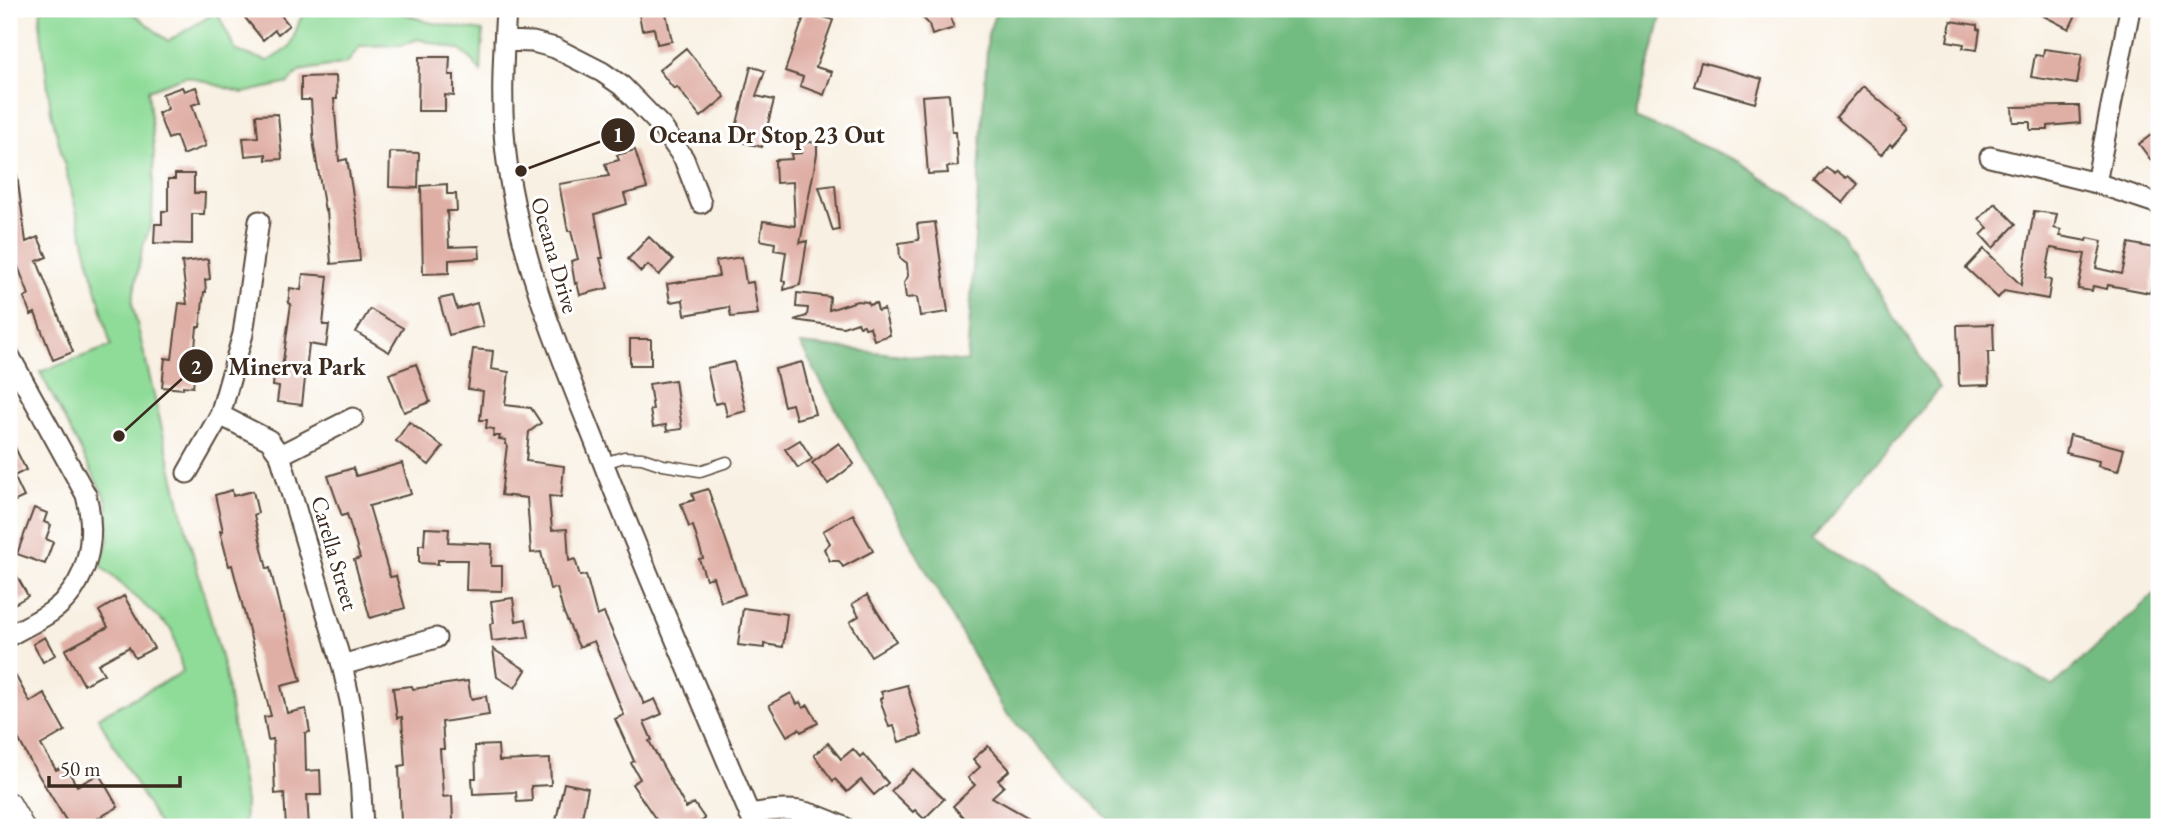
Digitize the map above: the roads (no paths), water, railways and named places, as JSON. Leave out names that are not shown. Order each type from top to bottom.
[{"type":"street","name":"Oceana Drive","points":[[506,9],[503,104],[507,160],[520,226],[536,285],[555,341],[648,576],[752,820]]},
{"type":"street","points":[[2096,183],[2130,9]]},
{"type":"street","points":[[504,41],[533,42],[555,48],[602,72],[622,86],[662,127],[684,159],[702,203]]},
{"type":"street","points":[[1990,157],[2096,183],[2159,204]]},
{"type":"street","points":[[187,474],[220,415],[243,334],[259,221]]},
{"type":"street","points":[[9,355],[86,495],[91,533],[89,556],[67,597],[53,610],[9,636]]},
{"type":"street","points":[[220,415],[269,440],[280,455],[353,418]]},
{"type":"street","name":"Carella Street","points":[[280,455],[342,665],[356,739],[363,827]]},
{"type":"street","points":[[342,665],[436,638]]},
{"type":"street","points":[[9,804],[22,827]]},
{"type":"street","points":[[752,820],[789,808],[844,827]]},
{"type":"lane","points":[[604,463],[624,457],[642,457],[663,465],[700,471],[727,463]]},
{"type":"place","name":"Oceana Dr Stop 23 Out","points":[[521,171]]},
{"type":"place","name":"Minerva Park","points":[[119,436]]}]
